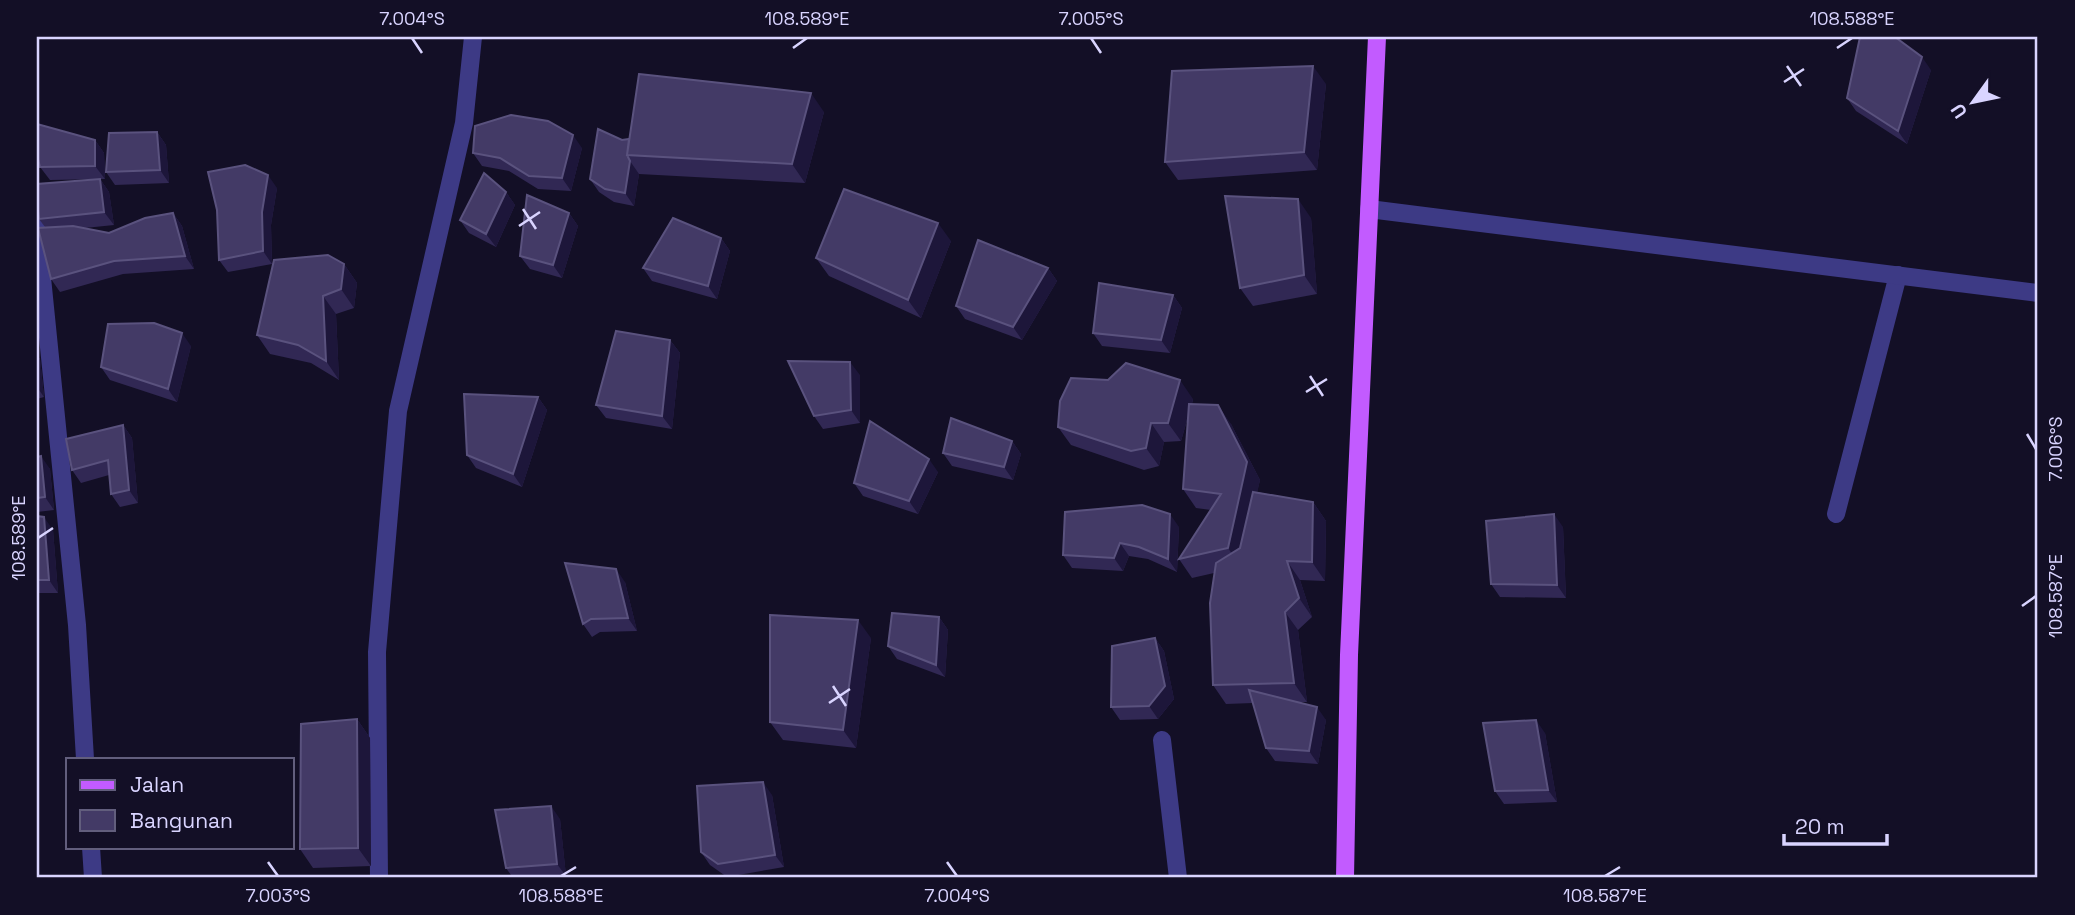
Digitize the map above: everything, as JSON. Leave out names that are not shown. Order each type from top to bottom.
[{"type":"main road","points":[[1345,878],[1349,655],[1377,37]]},
{"type":"street","points":[[379,878],[377,652],[398,411],[464,123],[473,37]]},
{"type":"street","points":[[1369,209],[2038,293]]},
{"type":"street","points":[[37,228],[77,625],[85,758]]},
{"type":"street","points":[[1836,514],[1898,275]]},
{"type":"street","points":[[1162,740],[1178,878]]},
{"type":"street","points":[[91,848],[93,878]]},
{"type":"building","points":[[1860,37],[1895,37],[1922,57],[1898,131],[1847,98]]},
{"type":"building","points":[[1313,66],[1304,152],[1165,162],[1172,71]]},
{"type":"building","points":[[639,74],[811,93],[792,164],[627,155]]},
{"type":"building","points":[[511,115],[548,121],[573,135],[562,178],[529,176],[500,158],[473,153],[475,126]]},
{"type":"building","points":[[37,124],[95,140],[95,166],[40,167],[37,155]]},
{"type":"building","points":[[598,129],[622,140],[629,139],[627,155],[630,161],[625,193],[605,189],[590,179]]},
{"type":"building","points":[[157,132],[160,170],[106,172],[109,133]]},
{"type":"building","points":[[245,165],[268,175],[262,212],[263,251],[219,260],[217,210],[208,172]]},
{"type":"building","points":[[484,173],[506,192],[486,234],[460,220]]},
{"type":"building","points":[[100,179],[104,212],[39,219],[37,184]]},
{"type":"building","points":[[844,189],[938,223],[908,300],[816,258]]},
{"type":"building","points":[[527,195],[569,213],[553,265],[520,256]]},
{"type":"building","points":[[1225,196],[1298,199],[1304,275],[1240,288]]},
{"type":"building","points":[[173,213],[185,256],[114,261],[51,279],[38,228],[73,226],[109,233],[145,218]]},
{"type":"building","points":[[673,218],[721,238],[708,286],[643,268]]},
{"type":"building","points":[[978,240],[1048,268],[1013,327],[956,306]]},
{"type":"building","points":[[328,255],[344,264],[341,289],[323,296],[326,361],[298,345],[257,335],[274,260]]},
{"type":"building","points":[[1099,283],[1173,295],[1161,340],[1093,333]]},
{"type":"building","points":[[154,323],[182,333],[168,389],[101,367],[108,324]]},
{"type":"building","points":[[616,331],[670,340],[662,416],[596,405]]},
{"type":"building","points":[[788,361],[850,362],[851,410],[814,416]]},
{"type":"building","points":[[1126,363],[1180,380],[1168,423],[1151,423],[1146,448],[1131,451],[1058,427],[1060,401],[1071,378],[1108,380]]},
{"type":"building","points":[[464,394],[538,397],[513,474],[467,455]]},
{"type":"building","points":[[1189,404],[1218,405],[1247,462],[1228,548],[1179,559],[1221,494],[1183,489]]},
{"type":"building","points":[[951,418],[1012,441],[1004,467],[943,453]]},
{"type":"building","points":[[870,421],[929,459],[909,501],[854,483]]},
{"type":"building","points":[[123,425],[129,490],[111,494],[108,460],[72,470],[66,439]]},
{"type":"building","points":[[41,456],[45,497],[37,498],[37,457]]},
{"type":"building","points":[[1253,492],[1313,502],[1312,562],[1287,561],[1299,598],[1285,612],[1294,683],[1213,685],[1210,603],[1216,563],[1240,548]]},
{"type":"building","points":[[1142,505],[1170,514],[1168,559],[1139,547],[1120,543],[1114,558],[1063,555],[1065,512]]},
{"type":"building","points":[[1554,514],[1557,585],[1491,584],[1486,521]]},
{"type":"building","points":[[37,516],[44,517],[49,580],[37,580]]},
{"type":"building","points":[[565,563],[616,569],[628,618],[591,619],[583,624]]},
{"type":"building","points":[[892,613],[939,617],[936,665],[888,646]]},
{"type":"building","points":[[770,615],[858,620],[843,730],[770,722]]},
{"type":"building","points":[[1155,638],[1165,686],[1149,706],[1111,707],[1112,646]]},
{"type":"building","points":[[1249,690],[1317,707],[1309,751],[1266,748]]},
{"type":"building","points":[[357,719],[358,848],[300,849],[301,724]]},
{"type":"building","points":[[1536,720],[1548,790],[1495,791],[1483,723]]},
{"type":"building","points":[[763,782],[775,855],[718,864],[701,852],[697,786]]},
{"type":"building","points":[[551,806],[557,864],[506,868],[495,810]]}]
